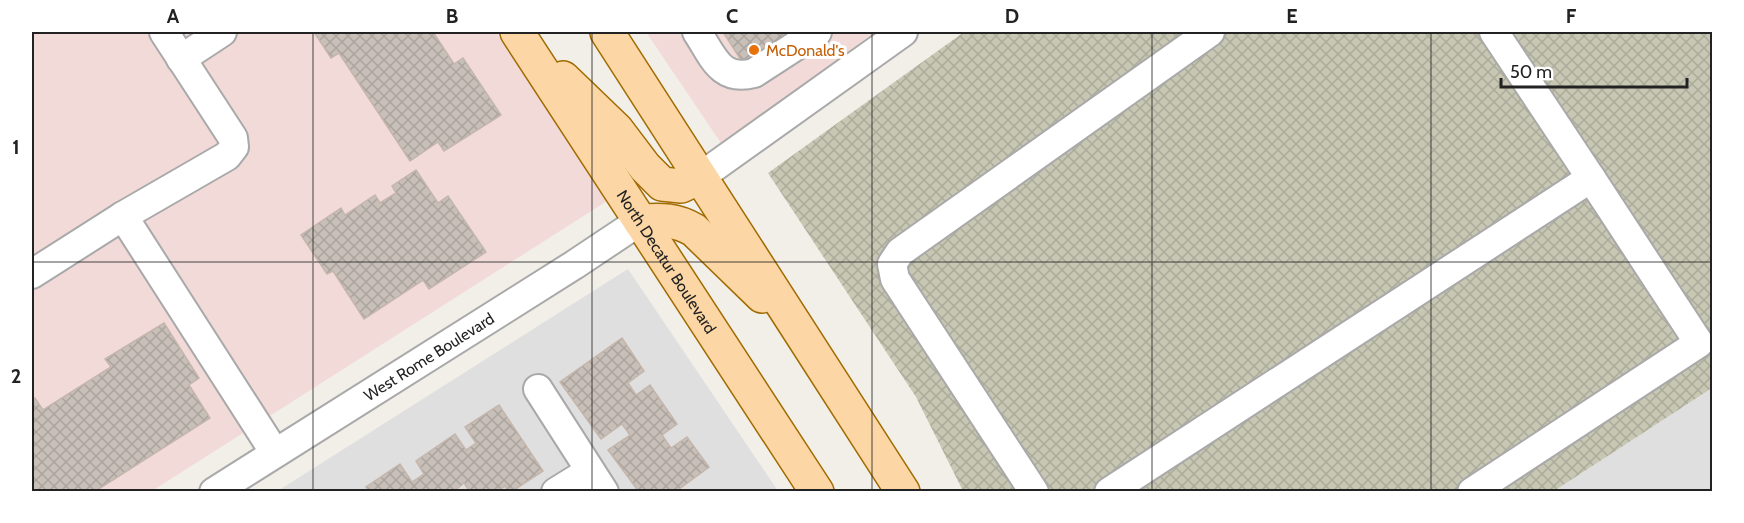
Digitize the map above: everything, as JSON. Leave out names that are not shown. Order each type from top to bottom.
[{"type":"main road","points":[[607,32],[903,492]]},
{"type":"main road","points":[[518,33],[617,130],[662,184],[681,186],[700,177]]},
{"type":"main road","name":"North Decatur Boulevard","points":[[518,33],[817,492]]},
{"type":"main road","points":[[640,221],[665,220],[694,230],[799,331]]},
{"type":"street","points":[[32,274],[123,216],[227,156],[234,147],[233,138],[164,32]]},
{"type":"street","points":[[181,59],[222,32]]},
{"type":"street","points":[[697,32],[721,68],[734,75],[743,76],[754,73],[817,32]]},
{"type":"street","points":[[700,177],[903,32]]},
{"type":"street","points":[[1034,492],[895,279],[892,264],[900,252],[1210,32]]},
{"type":"street","points":[[1472,492],[1699,343],[1494,32]]},
{"type":"street","points":[[1109,492],[1591,178]]},
{"type":"street","points":[[123,216],[275,453]]},
{"type":"street","name":"West Rome Boulevard","points":[[214,492],[640,221]]},
{"type":"street","points":[[538,389],[597,481],[556,492]]},
{"type":"shaded area","points":[[32,32],[496,32],[607,201],[152,491],[32,491]]},
{"type":"shaded area","points":[[646,32],[874,32],[723,146]]},
{"type":"shaded area","points":[[964,32],[1712,32],[1712,388],[1554,491],[963,491],[916,397],[768,173]]},
{"type":"shaded area","points":[[628,269],[778,491],[276,492]]},
{"type":"shaded area","points":[[1712,388],[1712,491],[1554,491]]},
{"type":"building","points":[[314,32],[433,32],[454,64],[463,58],[501,115],[444,151],[438,142],[410,161],[339,53],[331,58]]},
{"type":"building","name":"McDonald's","points":[[723,32],[803,32],[746,68]]},
{"type":"building","points":[[416,170],[438,203],[448,196],[486,252],[429,289],[423,280],[364,319],[333,271],[327,274],[301,235],[341,208],[345,215],[375,195],[380,203],[396,193],[392,186]]},
{"type":"building","points":[[164,323],[199,378],[189,385],[210,418],[94,492],[32,492],[32,400],[35,398],[43,410],[111,367],[105,359]]},
{"type":"building","points":[[622,338],[644,371],[628,383],[636,395],[650,385],[677,424],[662,435],[671,448],[687,437],[709,467],[675,492],[639,492],[608,450],[630,435],[622,424],[601,439],[560,382]]},
{"type":"building","points":[[499,405],[543,471],[511,492],[508,492],[505,486],[497,492],[470,492],[464,483],[453,492],[369,492],[366,487],[400,464],[412,482],[424,474],[416,461],[455,434],[466,450],[476,443],[465,427]]},
{"type":"place","name":"McDonald's","points":[[754,50]]}]
